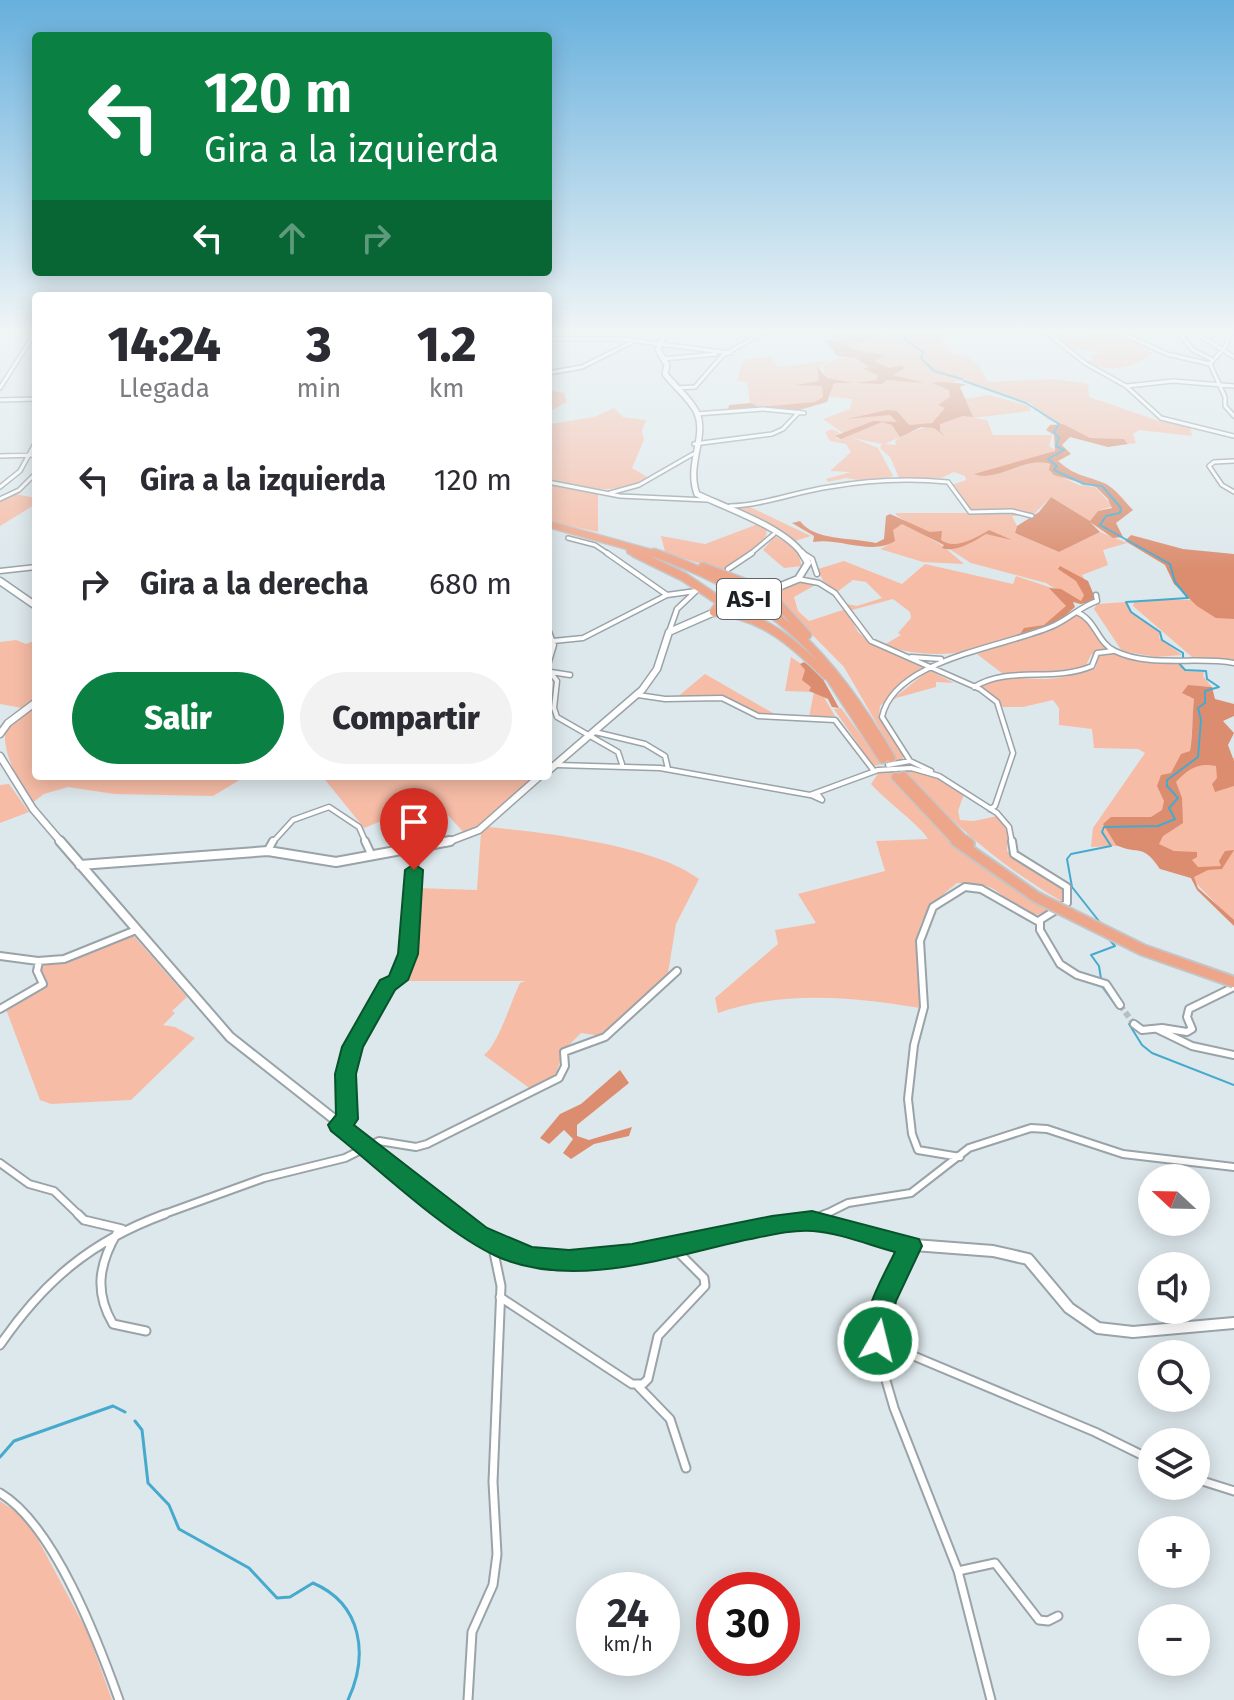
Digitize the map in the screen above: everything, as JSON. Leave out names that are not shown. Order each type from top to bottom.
[{"type":"highway","name":"AS-I","points":[[552,527],[587,534],[659,559],[732,594],[776,622],[847,693],[887,758]]},
{"type":"highway","points":[[587,534],[643,547],[755,587],[773,598],[820,649],[847,693]]},
{"type":"highway","points":[[587,534],[637,554],[733,609],[803,653],[847,693]]},
{"type":"highway","points":[[755,587],[778,587],[773,598]]},
{"type":"highway","points":[[714,612],[719,608],[718,600]]},
{"type":"highway","points":[[714,612],[733,609]]},
{"type":"highway","points":[[900,777],[956,841],[1038,895],[1143,950],[1234,982]]},
{"type":"street","points":[[707,500],[694,489],[693,454],[700,423],[696,414],[736,412]]},
{"type":"street","points":[[694,444],[776,433],[802,412]]},
{"type":"street","points":[[1155,412],[1164,420],[1234,433]]},
{"type":"street","points":[[0,487],[20,471],[32,449]]},
{"type":"street","points":[[605,494],[637,486],[693,454]]},
{"type":"street","points":[[0,456],[29,455]]},
{"type":"street","points":[[1234,461],[1214,462],[1209,466],[1222,485],[1234,492]]},
{"type":"street","points":[[0,499],[32,477]]},
{"type":"street","points":[[552,483],[605,494],[707,500],[730,506],[754,505],[817,489],[920,478],[948,482],[970,512],[1012,511],[1032,516]]},
{"type":"street","points":[[25,483],[32,482]]},
{"type":"street","points":[[730,506],[812,559],[817,574]]},
{"type":"street","points":[[728,569],[760,548],[774,534]]},
{"type":"street","points":[[568,538],[595,545],[667,595]]},
{"type":"street","points":[[733,609],[798,579],[806,569],[804,554]]},
{"type":"street","points":[[0,571],[32,567]]},
{"type":"street","points":[[798,579],[827,587],[848,607],[866,637],[992,697],[1001,708],[1012,750],[993,808]]},
{"type":"street","points":[[0,581],[32,603]]},
{"type":"street","points":[[552,648],[553,641],[583,638],[667,595],[697,592],[677,609],[657,669],[638,695],[552,768]]},
{"type":"street","points":[[1039,922],[1067,903],[1067,887],[1014,854],[1009,827],[993,808],[910,761],[881,710],[885,702],[929,667],[1056,625],[1098,598]]},
{"type":"street","points":[[671,628],[714,612]]},
{"type":"street","points":[[1074,612],[1093,621],[1114,651]]},
{"type":"street","points":[[974,687],[999,676],[1047,678],[1081,671],[1092,666],[1097,653],[1114,651],[1153,659],[1184,657],[1234,663]]},
{"type":"street","points":[[909,657],[946,659]]},
{"type":"street","points":[[552,670],[568,675],[557,681]]},
{"type":"street","points":[[552,674],[557,681],[554,708],[557,717],[594,734],[618,752],[622,764]]},
{"type":"street","points":[[638,695],[665,699],[722,698],[758,716],[835,720],[876,770]]},
{"type":"street","points":[[0,734],[8,723],[32,705]]},
{"type":"street","points":[[594,734],[650,745],[665,756],[668,769]]},
{"type":"street","points":[[0,756],[33,809],[230,1037],[492,1243],[532,1257],[569,1260],[632,1254],[812,1221],[848,1203],[911,1193],[979,1144],[1015,1131],[1039,1128],[1117,1153],[1234,1167]]},
{"type":"street","points":[[557,765],[622,764],[668,769],[810,795],[822,800],[817,793],[876,770],[910,761]]},
{"type":"street","points":[[876,770],[900,766],[939,776]]},
{"type":"street","points":[[80,865],[268,851],[330,861],[416,849],[453,841],[479,830],[535,780]]},
{"type":"street","points":[[268,851],[283,830],[304,812],[329,807],[359,827],[372,856]]},
{"type":"street","points":[[339,1125],[347,1119],[346,1074],[352,1047],[388,985],[398,980],[408,954],[416,849]]},
{"type":"street","points":[[960,1157],[923,1152],[913,1142],[909,1089],[923,1011],[920,941],[928,914],[941,900],[960,888],[977,888],[1039,922]]},
{"type":"street","points":[[1039,922],[1040,930],[1060,964],[1101,982],[1120,1005]]},
{"type":"street","points":[[0,956],[12,954],[39,961],[83,954],[137,929]]},
{"type":"street","points":[[0,1009],[43,984],[37,966],[39,961]]},
{"type":"street","points":[[0,1345],[29,1303],[63,1270],[120,1230],[264,1178],[345,1158],[379,1141],[416,1147],[427,1144],[548,1085],[563,1073],[564,1052],[605,1037],[677,971]]},
{"type":"street","points":[[1134,1024],[1142,1030],[1190,1031],[1186,1015],[1189,1009],[1234,982]]},
{"type":"street","points":[[1156,1029],[1192,1046],[1234,1055]]},
{"type":"street","points":[[0,1163],[29,1184],[54,1191],[84,1220],[120,1230]]},
{"type":"street","points":[[812,1221],[910,1246],[993,1251],[1028,1259],[1082,1319],[1112,1331],[1234,1323]]},
{"type":"street","points":[[120,1230],[99,1271],[104,1309],[113,1324],[146,1331]]},
{"type":"street","points":[[468,1700],[472,1632],[493,1585],[497,1554],[493,1482],[500,1297],[492,1243]]},
{"type":"street","points":[[638,1386],[648,1379],[658,1336],[705,1286],[704,1278],[672,1246]]},
{"type":"street","points":[[910,1246],[884,1301],[878,1353],[894,1408],[958,1571],[991,1700]]},
{"type":"street","points":[[500,1297],[638,1386],[670,1419],[686,1468]]},
{"type":"street","points":[[878,1341],[1138,1453]]},
{"type":"street","points":[[1210,1483],[1234,1491]]},
{"type":"street","points":[[0,1493],[29,1511],[45,1534],[96,1636],[119,1700]]},
{"type":"street","points":[[958,1571],[995,1563],[1039,1620],[1048,1621],[1058,1616]]},
{"type":"shaded area","points":[[604,412],[618,412],[623,417],[646,420],[642,431],[644,440],[632,468],[649,478],[611,489],[552,481],[552,424]]},
{"type":"shaded area","points":[[841,412],[951,412],[906,434],[947,419],[955,412],[1020,412],[974,418],[987,420],[993,435],[1052,435],[1049,446],[1055,450],[1040,459],[1050,465],[1050,472],[1079,485],[1095,487],[1113,506],[1098,511],[1090,521],[1051,497],[1033,515],[1012,516],[1017,526],[1015,533],[1059,552],[1100,532],[1127,543],[1103,550],[1108,565],[1082,575],[1095,599],[1079,604],[1046,583],[971,563],[896,515],[971,513],[952,485],[966,480],[965,476],[954,472],[941,478],[899,478],[890,457],[880,448],[882,444],[853,438],[878,448],[893,476],[870,482],[846,478],[828,482],[826,479],[851,472],[830,471],[851,452],[846,444],[830,441],[825,432],[832,429],[840,433],[837,439],[847,436],[823,419]]},
{"type":"shaded area","points":[[877,412],[898,412],[909,425],[932,423],[941,412],[971,412],[973,417],[963,416],[940,424],[940,431],[946,437],[934,428],[921,427],[900,437],[892,425],[882,422],[841,439],[835,436],[873,421],[897,422],[890,415],[847,419]]},
{"type":"shaded area","points":[[1040,412],[1134,412],[1190,426],[1192,436],[1139,430],[1133,434],[1136,443],[1128,444],[1124,439],[1090,438],[1047,419]]},
{"type":"shaded area","points":[[1063,424],[1090,438],[1124,439],[1128,444],[1108,447],[1070,437],[1062,445],[1071,454],[1058,461],[1075,473],[1108,485],[1133,510],[1116,523],[1123,537],[1113,538],[1090,522],[1100,532],[1059,552],[1015,533],[1017,526],[1039,512],[1051,497],[1090,521],[1098,511],[1112,508],[1096,487],[1054,475],[1049,470],[1050,464],[1041,462],[993,475],[974,474],[1055,451],[1054,435],[1046,430],[1050,425]]},
{"type":"shaded area","points":[[552,484],[598,494],[598,532],[552,522]]},
{"type":"shaded area","points":[[15,494],[32,497],[32,506],[0,526],[0,501]]},
{"type":"shaded area","points":[[736,507],[750,507],[811,536],[795,541]]},
{"type":"shaded area","points":[[890,514],[930,532],[942,531],[941,540],[946,543],[964,542],[989,530],[1012,540],[986,534],[964,546],[947,549],[902,524],[893,530],[895,541],[866,547],[813,542],[814,536],[792,523],[800,521],[814,532],[824,535],[876,543],[884,539],[886,516]]},
{"type":"shaded area","points":[[899,520],[943,546],[964,564],[923,562],[880,549],[891,543],[893,528]]},
{"type":"shaded area","points":[[758,524],[767,530],[765,541],[722,571],[665,552],[661,536],[705,544]]},
{"type":"shaded area","points":[[1131,535],[1183,549],[1234,554],[1234,619],[1216,618],[1197,606],[1174,584],[1165,565],[1125,541]]},
{"type":"shaded area","points":[[775,536],[796,548],[802,566],[784,568],[763,550]]},
{"type":"shaded area","points":[[844,561],[902,584],[925,564],[1013,584],[1016,576],[1052,588],[1072,604],[1054,620],[1009,642],[957,653],[906,651],[884,645],[901,635],[898,633],[911,618],[910,612],[893,599],[852,610],[847,604],[857,606],[882,598],[866,582],[853,580],[837,592],[823,581],[818,569]]},
{"type":"shaded area","points":[[1060,566],[1088,581],[1096,600],[1081,604],[1073,602],[1075,607],[1059,621],[1020,634],[1024,628],[1044,625],[1066,606],[1049,588],[1061,589],[1081,601],[1084,595],[1076,581],[1058,569]]},
{"type":"shaded area","points":[[803,582],[817,584],[794,597],[798,611],[809,621],[846,609],[858,632],[869,642],[925,667],[880,706],[879,715],[905,754],[902,760],[873,766],[834,709],[841,708],[879,760],[896,757],[844,667],[779,601],[776,592]]},
{"type":"shaded area","points":[[1191,600],[1212,613],[1234,619],[1234,664],[1192,657],[1133,606],[1134,602]]},
{"type":"shaded area","points":[[1126,602],[1131,612],[1160,632],[1159,638],[1182,655],[1156,657],[1122,651],[1094,609],[1097,604]]},
{"type":"shaded area","points":[[1076,613],[1097,630],[1106,649],[1091,655],[1084,669],[1046,676],[1003,674],[977,654],[1057,627]]},
{"type":"shaded area","points":[[0,642],[32,642],[32,700],[22,708],[0,704]]},
{"type":"shaded area","points":[[1105,653],[1177,661],[1184,671],[1204,672],[1203,676],[1212,687],[1202,686],[1187,696],[1194,699],[1190,751],[1234,758],[1234,922],[1191,878],[1159,868],[1147,852],[1131,846],[1091,847],[1093,828],[1145,753],[1138,749],[1094,748],[1092,729],[1059,725],[1059,708],[1053,700],[1023,707],[1003,707],[979,687],[1003,678],[1047,679],[1078,673],[1096,668],[1097,655]]},
{"type":"shaded area","points":[[791,657],[807,668],[835,716],[809,717],[814,692],[785,691]]},
{"type":"shaded area","points":[[804,662],[819,672],[839,708],[832,707],[828,699],[809,691],[811,687],[802,680],[805,670],[800,664]]},
{"type":"shaded area","points":[[929,670],[954,683],[936,682],[936,687],[896,698],[883,707]]},
{"type":"shaded area","points":[[705,674],[778,716],[757,714],[725,697],[676,698]]},
{"type":"shaded area","points":[[1188,685],[1212,687],[1215,699],[1234,704],[1234,716],[1223,721],[1234,733],[1228,745],[1234,761],[1234,786],[1215,792],[1212,784],[1217,778],[1216,766],[1199,766],[1185,773],[1176,782],[1182,798],[1183,823],[1163,836],[1159,844],[1174,851],[1197,852],[1197,857],[1192,860],[1198,867],[1221,866],[1219,861],[1225,851],[1234,850],[1222,869],[1208,870],[1194,877],[1198,888],[1234,920],[1234,926],[1197,890],[1191,878],[1160,869],[1144,852],[1116,845],[1103,824],[1111,817],[1151,817],[1162,810],[1164,801],[1157,786],[1161,775],[1171,773],[1181,754],[1190,751],[1194,699],[1182,693]]},
{"type":"shaded area","points":[[32,707],[32,780],[239,780],[213,796],[114,794],[68,787],[44,794],[32,803],[12,767],[6,747],[6,728]]},
{"type":"shaded area","points":[[904,768],[941,779],[964,794],[958,811],[960,820],[974,821],[997,816],[1008,832],[1007,851],[1065,889],[1065,898],[1061,901],[998,859],[908,776],[892,777],[960,851],[1052,911],[1028,913],[991,888],[957,883],[939,898],[921,925],[917,953],[920,1008],[844,999],[793,998],[718,1013],[715,998],[778,944],[775,930],[816,923],[798,894],[885,871],[876,841],[928,839],[871,784],[879,772]]},
{"type":"shaded area","points":[[325,780],[531,780],[489,820],[466,835],[434,800],[364,828]]},
{"type":"shaded area","points":[[9,784],[29,812],[0,823],[0,785]]},
{"type":"shaded area","points":[[489,827],[569,837],[628,849],[679,867],[699,879],[676,924],[667,979],[601,1036],[581,1033],[563,1051],[555,1075],[532,1090],[484,1055],[499,1033],[520,983],[526,981],[403,981],[412,952],[416,888],[477,890],[481,832]]},
{"type":"shaded area","points":[[132,934],[187,997],[163,1025],[175,1027],[195,1038],[131,1100],[51,1104],[40,1100],[6,1009],[48,985],[41,969],[42,962],[81,957]]},
{"type":"shaded area","points":[[620,1070],[629,1083],[577,1125],[577,1136],[589,1140],[632,1127],[629,1136],[594,1144],[571,1159],[563,1153],[573,1139],[564,1130],[549,1144],[540,1138],[560,1114],[581,1104]]},
{"type":"shaded area","points":[[0,1501],[27,1519],[88,1633],[112,1700],[0,1700]]},
{"type":"waterway","points":[[1041,412],[1059,424],[1054,432],[1059,438],[1056,446],[1064,450],[1048,459],[1057,466],[1054,470],[1084,484],[1102,486],[1121,508],[1120,513],[1106,516],[1100,525],[1170,564],[1175,582],[1188,598],[1126,602],[1131,612],[1160,632],[1162,640],[1183,653],[1183,659]]},
{"type":"waterway","points":[[1102,925],[1072,887],[1067,859],[1071,854],[1111,846],[1102,832],[1104,827],[1158,826],[1175,819],[1169,808],[1178,798],[1167,786],[1167,780],[1198,757],[1201,720],[1198,708],[1205,703],[1205,691],[1219,687],[1207,679],[1206,671],[1185,670],[1178,662]]},
{"type":"waterway","points":[[1101,979],[1099,966],[1091,955],[1115,946],[1108,938]]},
{"type":"waterway","points":[[1101,985],[1117,1007]]},
{"type":"waterway","points":[[1129,1024],[1142,1045],[1152,1053],[1234,1085]]},
{"type":"waterway","points":[[0,1457],[14,1441],[113,1406],[125,1412]]},
{"type":"waterway","points":[[135,1421],[142,1430],[148,1483],[169,1505],[179,1529],[249,1568],[277,1598],[290,1597],[313,1583],[342,1604],[357,1632],[359,1649],[355,1683],[348,1700]]},
{"type":"tunnel","points":[[1120,1005],[1134,1024]]},
{"type":"route","points":[[414,870],[408,954],[398,980],[388,985],[352,1047],[344,1099],[347,1119],[339,1125],[479,1235],[506,1249],[532,1257],[569,1260],[632,1254],[772,1225],[812,1221],[910,1246],[884,1301],[878,1341]]}]
